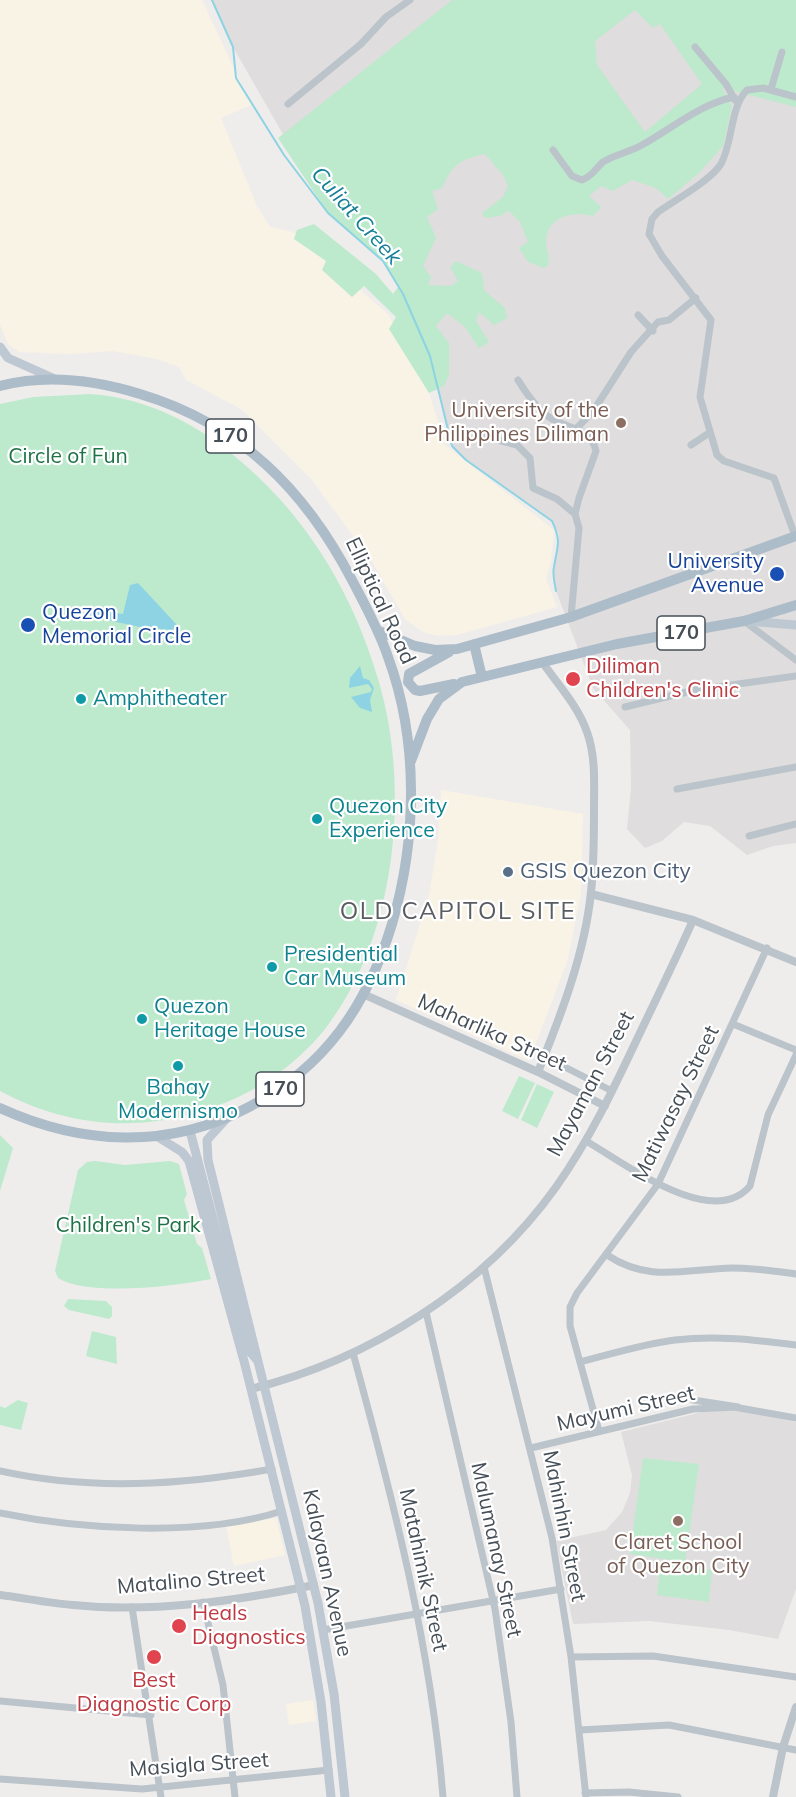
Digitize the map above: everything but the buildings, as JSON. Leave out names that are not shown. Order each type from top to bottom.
[{"type":"main road","points":[[0,346],[8,358],[58,380]]},
{"type":"main road","name":"Elliptical Road","points":[[0,386],[58,380],[102,384],[159,400],[208,422],[254,453],[288,485],[322,526],[339,554],[377,630],[392,669],[401,704],[409,767],[409,830],[400,890],[382,951],[363,994],[341,1031],[311,1065],[270,1095],[227,1118],[190,1131],[158,1137],[127,1139],[76,1134],[30,1122],[0,1108]]},
{"type":"main road","name":"170","points":[[377,630],[415,646],[435,650],[457,649],[571,617],[796,536]]},
{"type":"main road","name":"170","points":[[409,767],[432,710],[444,695],[462,682],[617,644],[744,621],[796,605]]},
{"type":"main road","points":[[744,621],[796,625]]},
{"type":"main road","points":[[474,644],[482,677]]},
{"type":"main road","points":[[457,649],[417,667],[409,674],[408,682],[420,692],[462,682]]},
{"type":"main road","name":"Kalayaan Avenue","points":[[227,1118],[207,1140],[207,1154],[314,1586],[334,1694],[345,1797]]},
{"type":"main road","name":"Kalayaan Avenue","points":[[190,1131],[194,1160],[236,1339],[244,1361],[301,1588],[321,1702],[332,1797]]},
{"type":"main road","points":[[158,1137],[194,1160]]},
{"type":"main road","name":"Kalayaan Avenue","points":[[194,1160],[247,1348],[257,1360]]},
{"type":"main road","name":"Kalayaan Avenue","points":[[244,1361],[247,1348]]},
{"type":"street","points":[[288,104],[361,44],[386,17],[410,0]]},
{"type":"street","points":[[695,47],[734,97],[736,105]]},
{"type":"street","points":[[771,89],[782,52]]},
{"type":"street","points":[[796,97],[771,89],[754,87],[747,90],[736,105],[727,150],[719,167],[658,212],[649,226],[651,240],[711,320],[700,397],[709,433],[719,458],[774,478],[796,536]]},
{"type":"street","points":[[553,150],[572,176],[582,180],[591,177],[605,161],[645,144],[661,132],[722,99],[734,97]]},
{"type":"street","points":[[577,428],[594,410],[631,352],[662,319],[669,320],[696,298]]},
{"type":"street","points":[[638,315],[653,331]]},
{"type":"street","points":[[518,380],[538,407],[552,419],[577,428],[592,441],[596,451],[575,514]]},
{"type":"street","points":[[691,445],[709,433]]},
{"type":"street","points":[[479,435],[517,445],[530,458],[533,488],[557,499],[575,514],[579,522],[571,617]]},
{"type":"street","points":[[744,621],[796,660]]},
{"type":"street","points":[[538,1072],[573,974],[591,894],[594,860],[592,750],[576,708],[543,663]]},
{"type":"street","points":[[625,707],[695,690],[796,676]]},
{"type":"street","points":[[677,789],[796,767]]},
{"type":"street","points":[[749,836],[796,824]]},
{"type":"street","points":[[591,894],[693,920],[767,948],[796,962]]},
{"type":"street","name":"Mayaman Street","points":[[251,1389],[353,1353],[426,1312],[484,1267],[534,1215],[586,1141],[605,1106],[693,920]]},
{"type":"street","name":"Matiwasay Street","points":[[599,1431],[570,1326],[570,1307],[577,1293],[658,1184],[767,948]]},
{"type":"street","name":"Maharlika Street","points":[[363,994],[538,1072],[605,1106]]},
{"type":"street","points":[[733,1024],[796,1050]]},
{"type":"street","points":[[586,1141],[677,1193],[709,1200],[733,1198],[744,1193],[754,1175],[768,1115],[796,1055]]},
{"type":"street","name":"Maharlika Street","points":[[545,1057],[612,1091]]},
{"type":"street","points":[[607,1255],[631,1268],[654,1273],[756,1268],[796,1274]]},
{"type":"street","name":"Mahinhin Street","points":[[484,1267],[531,1448],[561,1589],[580,1730],[586,1795]]},
{"type":"street","name":"Malumanay Street","points":[[426,1312],[494,1600],[511,1722],[517,1797]]},
{"type":"street","points":[[580,1362],[688,1338],[733,1338],[796,1344]]},
{"type":"street","name":"Matahimik Street","points":[[353,1353],[400,1530],[438,1726],[443,1797]]},
{"type":"street","name":"Mayumi Street","points":[[531,1448],[693,1409],[717,1406],[718,1406],[728,1406],[738,1407],[693,1400],[704,1402],[716,1404],[727,1406],[739,1408],[796,1418]]},
{"type":"street","points":[[0,1471],[51,1480],[135,1485],[272,1469]]},
{"type":"street","points":[[0,1514],[79,1525],[136,1527],[223,1522],[282,1511]]},
{"type":"street","name":"Matalino Street","points":[[0,1595],[74,1605],[132,1607],[203,1602],[314,1586]]},
{"type":"street","points":[[323,1630],[561,1589]]},
{"type":"street","points":[[203,1602],[223,1685],[235,1797]]},
{"type":"street","points":[[132,1607],[151,1715],[161,1797]]},
{"type":"street","points":[[571,1657],[653,1656],[796,1677]]},
{"type":"street","points":[[0,1701],[151,1715]]},
{"type":"street","points":[[773,1797],[783,1747],[796,1707]]},
{"type":"street","points":[[580,1730],[669,1725],[796,1750]]},
{"type":"street","name":"Masigla Street","points":[[0,1779],[142,1789],[329,1770]]},
{"type":"street","points":[[586,1795],[629,1792],[678,1797]]},
{"type":"shaded area","points":[[0,0],[202,0],[251,105],[221,118],[257,206],[270,227],[293,232],[388,314],[429,393],[445,445],[554,530],[551,561],[546,579],[557,607],[457,635],[439,636],[423,632],[405,619],[371,560],[311,479],[241,409],[186,380],[179,367],[157,359],[113,351],[71,354],[19,352],[8,344],[0,324]]},
{"type":"shaded area","name":"University of the Philippines Diliman","points":[[212,0],[796,0],[796,843],[773,846],[747,855],[710,826],[684,822],[662,841],[645,848],[627,829],[631,788],[630,730],[593,688],[556,591],[553,568],[559,534],[552,521],[466,460],[452,446],[430,356],[403,294],[383,261],[328,213],[233,47]]},
{"type":"shaded area","name":"GSIS Quezon City","points":[[441,790],[583,814],[581,893],[567,962],[529,1061],[396,1000],[429,896],[438,839]]},
{"type":"shaded area","name":"Claret School of Quezon City","points":[[734,1410],[796,1422],[796,1589],[778,1639],[729,1630],[649,1621],[573,1624],[556,1541],[606,1530],[622,1512],[630,1493],[632,1475],[621,1432],[702,1412]]},
{"type":"shaded area","points":[[276,1518],[285,1555],[234,1566],[226,1525]]},
{"type":"shaded area","points":[[313,1700],[316,1721],[289,1725],[286,1704]]},
{"type":"green space","points":[[452,0],[796,0],[796,107],[722,88],[732,106],[723,146],[700,172],[668,199],[656,188],[632,180],[613,191],[601,186],[589,196],[601,207],[593,216],[570,215],[556,221],[551,226],[546,241],[549,264],[544,268],[528,262],[519,248],[528,242],[520,222],[509,211],[500,216],[485,218],[482,213],[503,197],[508,186],[503,175],[485,154],[469,158],[458,164],[442,188],[432,191],[438,209],[427,217],[436,238],[423,266],[431,277],[428,285],[451,286],[458,281],[450,267],[456,261],[482,273],[484,290],[505,308],[507,318],[494,325],[479,312],[476,321],[489,342],[479,348],[465,327],[447,313],[436,326],[449,343],[449,374],[444,386],[429,393],[389,329],[396,317],[364,286],[352,297],[322,270],[326,261],[294,239],[297,230],[314,224],[376,274],[393,294],[398,287],[383,261],[328,213],[278,138]],"holes":[[[635,10],[653,28],[660,24],[702,84],[645,132],[597,65],[595,41]]]},
{"type":"green space","name":"Quezon Memorial Circle","points":[[90,394],[133,401],[174,416],[192,426],[245,465],[290,511],[327,562],[356,619],[378,679],[388,722],[394,767],[395,813],[391,860],[382,907],[368,951],[349,992],[325,1029],[285,1068],[237,1098],[202,1111],[150,1122],[99,1122],[73,1118],[48,1112],[0,1091],[0,404],[33,397]]},
{"type":"green space","points":[[519,1076],[535,1083],[518,1119],[502,1111]]},
{"type":"green space","points":[[537,1084],[554,1092],[537,1128],[521,1120]]},
{"type":"green space","points":[[0,1135],[13,1148],[0,1191]]},
{"type":"green space","name":"Children's Park","points":[[170,1161],[179,1164],[187,1194],[184,1200],[197,1244],[202,1248],[211,1279],[155,1287],[110,1289],[72,1284],[58,1278],[55,1271],[78,1170],[87,1162],[125,1165]]},
{"type":"green space","points":[[68,1299],[106,1301],[112,1307],[112,1316],[109,1319],[69,1310],[64,1306]]},
{"type":"green space","points":[[92,1331],[116,1337],[117,1364],[86,1356]]},
{"type":"green space","points":[[18,1400],[28,1403],[21,1430],[0,1425],[0,1406],[5,1408]]},
{"type":"green space","points":[[643,1458],[699,1464],[685,1562],[630,1554]]},
{"type":"green space","points":[[660,1563],[712,1570],[709,1602],[657,1595]]},
{"type":"water","points":[[138,583],[177,625],[172,630],[140,627],[88,616],[89,609],[123,614],[130,585]]},
{"type":"water","points":[[360,666],[363,678],[369,680],[374,688],[370,700],[372,712],[360,708],[351,697],[371,692],[372,689],[368,684],[349,688],[350,678]]},
{"type":"waterway","name":"Culiat Creek","points":[[212,0],[233,47],[236,78],[284,155],[328,213],[383,261],[403,294],[430,356],[452,446],[466,460],[552,521],[558,540],[553,573],[556,591]]},
{"type":"place","name":"University of the Philippines Diliman","points":[[621,423]]},
{"type":"place","name":"University Avenue","points":[[777,574]]},
{"type":"place","name":"Quezon Memorial Circle","points":[[28,625]]},
{"type":"place","name":"Diliman Children's Clinic","points":[[573,679]]},
{"type":"place","name":"Amphitheater","points":[[81,699]]},
{"type":"place","name":"Quezon City Experience","points":[[317,819]]},
{"type":"place","name":"GSIS Quezon City","points":[[508,872]]},
{"type":"place","name":"Presidential Car Museum","points":[[272,967]]},
{"type":"place","name":"Quezon Heritage House","points":[[142,1019]]},
{"type":"place","name":"Bahay Modernismo","points":[[178,1066]]},
{"type":"place","name":"Claret School of Quezon City","points":[[678,1521]]},
{"type":"place","name":"Heals Diagnostics","points":[[179,1626]]},
{"type":"place","name":"Best Diagnostic Corp","points":[[154,1657]]},
{"type":"district","name":"OLD CAPITOL SITE","points":[[458,912]]},
{"type":"park label","name":"Circle of Fun","points":[[68,457]]}]
